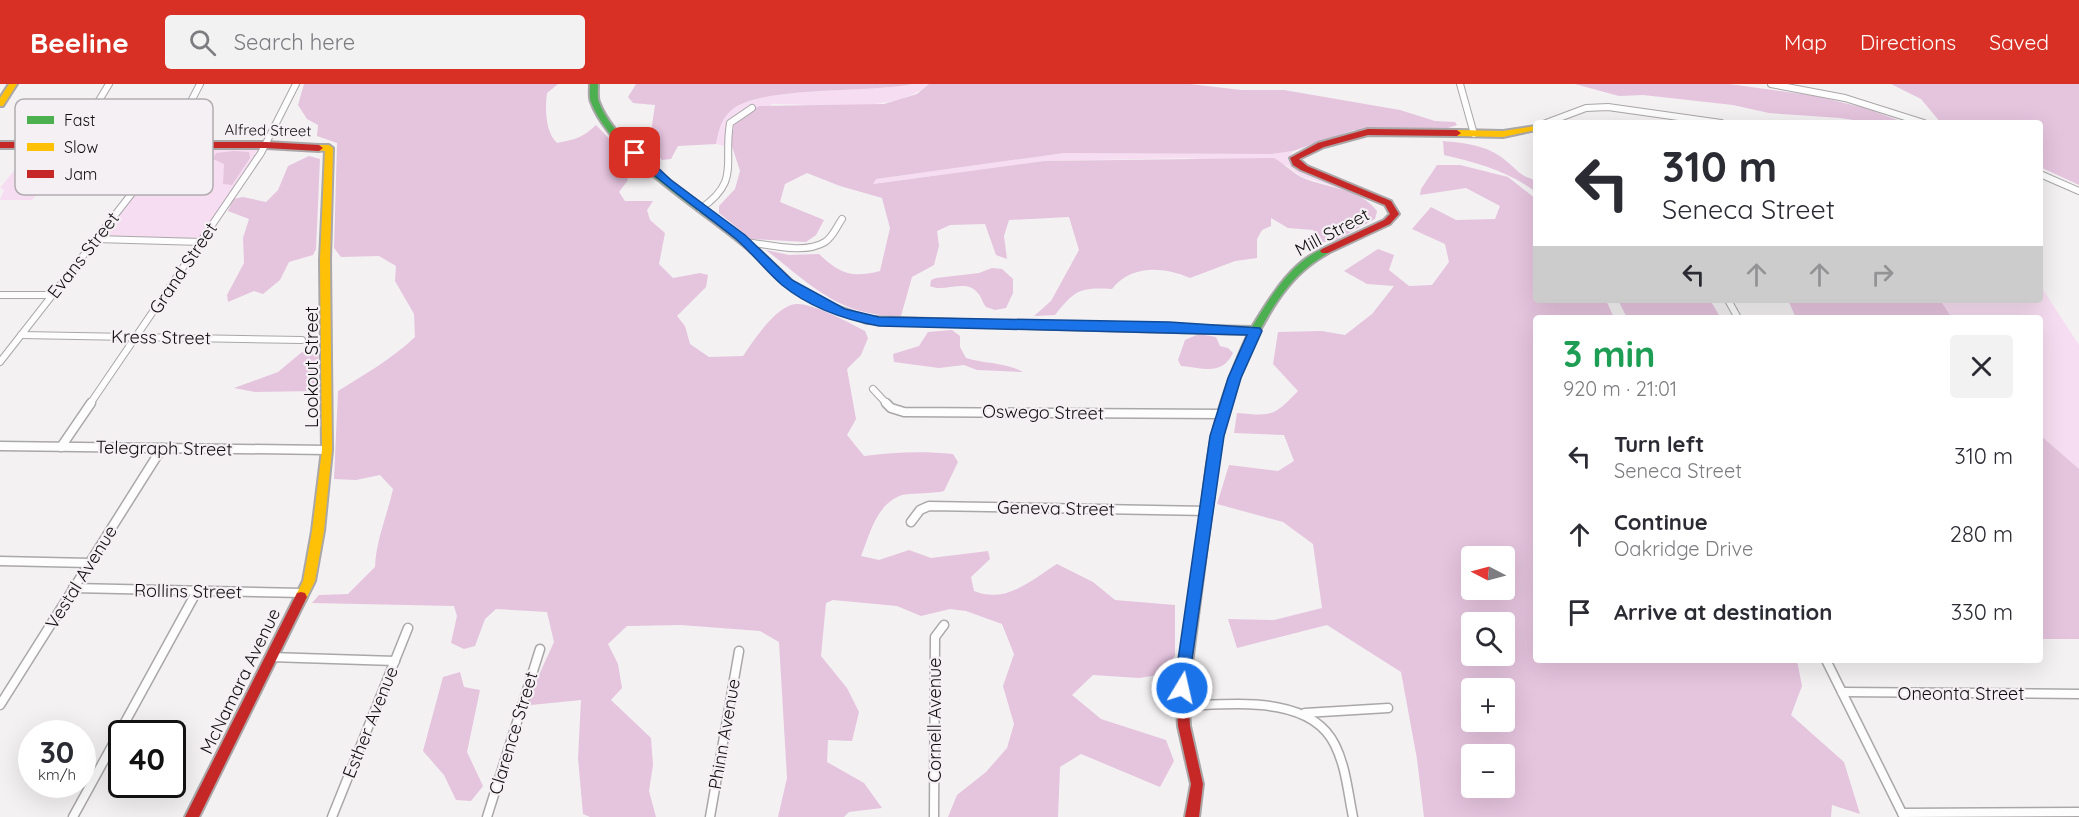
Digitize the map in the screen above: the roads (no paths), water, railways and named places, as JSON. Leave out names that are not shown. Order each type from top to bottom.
[{"type":"street","points":[[0,104],[14,84]]},
{"type":"street","points":[[100,99],[109,84]]},
{"type":"street","name":"Evans Street","points":[[192,99],[200,84]]},
{"type":"street","name":"Grand Street","points":[[61,447],[266,145],[296,84]]},
{"type":"street","points":[[594,84],[591,95],[602,117],[667,182],[745,242],[788,283],[855,318],[889,322],[1256,331]]},
{"type":"street","points":[[1460,84],[1474,134],[1515,133],[1533,129]]},
{"type":"street","points":[[1770,84],[1845,98],[1915,120]]},
{"type":"street","points":[[1554,120],[1586,108],[1608,107],[1700,120]]},
{"type":"street","points":[[700,209],[723,193],[728,177],[730,123],[740,114],[752,108]]},
{"type":"street","name":"Mill Street","points":[[1192,817],[1199,794],[1198,777],[1181,706],[1208,511],[1210,477],[1223,414],[1234,378],[1272,299],[1298,268],[1317,255],[1388,222],[1395,214],[1388,203],[1304,168],[1294,158],[1321,145],[1368,132],[1474,134]]},
{"type":"street","name":"Alfred Street","points":[[213,145],[320,146]]},
{"type":"street","name":"Lookout Street","points":[[303,593],[309,581],[318,531],[327,450],[325,260],[330,152],[329,148],[320,146]]},
{"type":"street","points":[[2043,175],[2079,191]]},
{"type":"street","name":"Evans Street","points":[[0,362],[130,195]]},
{"type":"street","points":[[745,242],[812,246],[824,242],[831,236],[842,219]]},
{"type":"street","points":[[95,239],[202,242]]},
{"type":"street","points":[[0,296],[52,295]]},
{"type":"street","name":"Kress Street","points":[[21,334],[302,340]]},
{"type":"street","name":"Oswego Street","points":[[873,389],[891,408],[904,412],[1223,414]]},
{"type":"street","name":"Telegraph Street","points":[[0,446],[327,450]]},
{"type":"street","name":"Vestal Avenue","points":[[0,705],[162,448]]},
{"type":"street","name":"Geneva Street","points":[[911,522],[920,510],[929,506],[1208,511]]},
{"type":"street","points":[[0,561],[90,563]]},
{"type":"street","name":"Rollins Street","points":[[74,588],[303,593]]},
{"type":"street","points":[[73,817],[197,591]]},
{"type":"street","name":"McNamara Avenue","points":[[192,817],[303,593]]},
{"type":"street","name":"Cornell Avenue","points":[[934,817],[935,637],[944,625]]},
{"type":"street","name":"Esther Avenue","points":[[332,817],[408,628]]},
{"type":"street","name":"Clarence Street","points":[[487,817],[540,649]]},
{"type":"street","name":"Phinn Avenue","points":[[710,817],[739,651]]},
{"type":"street","points":[[270,657],[394,661]]},
{"type":"street","points":[[1827,663],[1903,815],[2079,812]]},
{"type":"street","name":"Oneonta Street","points":[[1842,693],[2079,694]]},
{"type":"street","points":[[1181,706],[1248,707],[1304,713],[1388,708]]},
{"type":"street","points":[[1304,713],[1315,720],[1333,740],[1353,817]]}]
